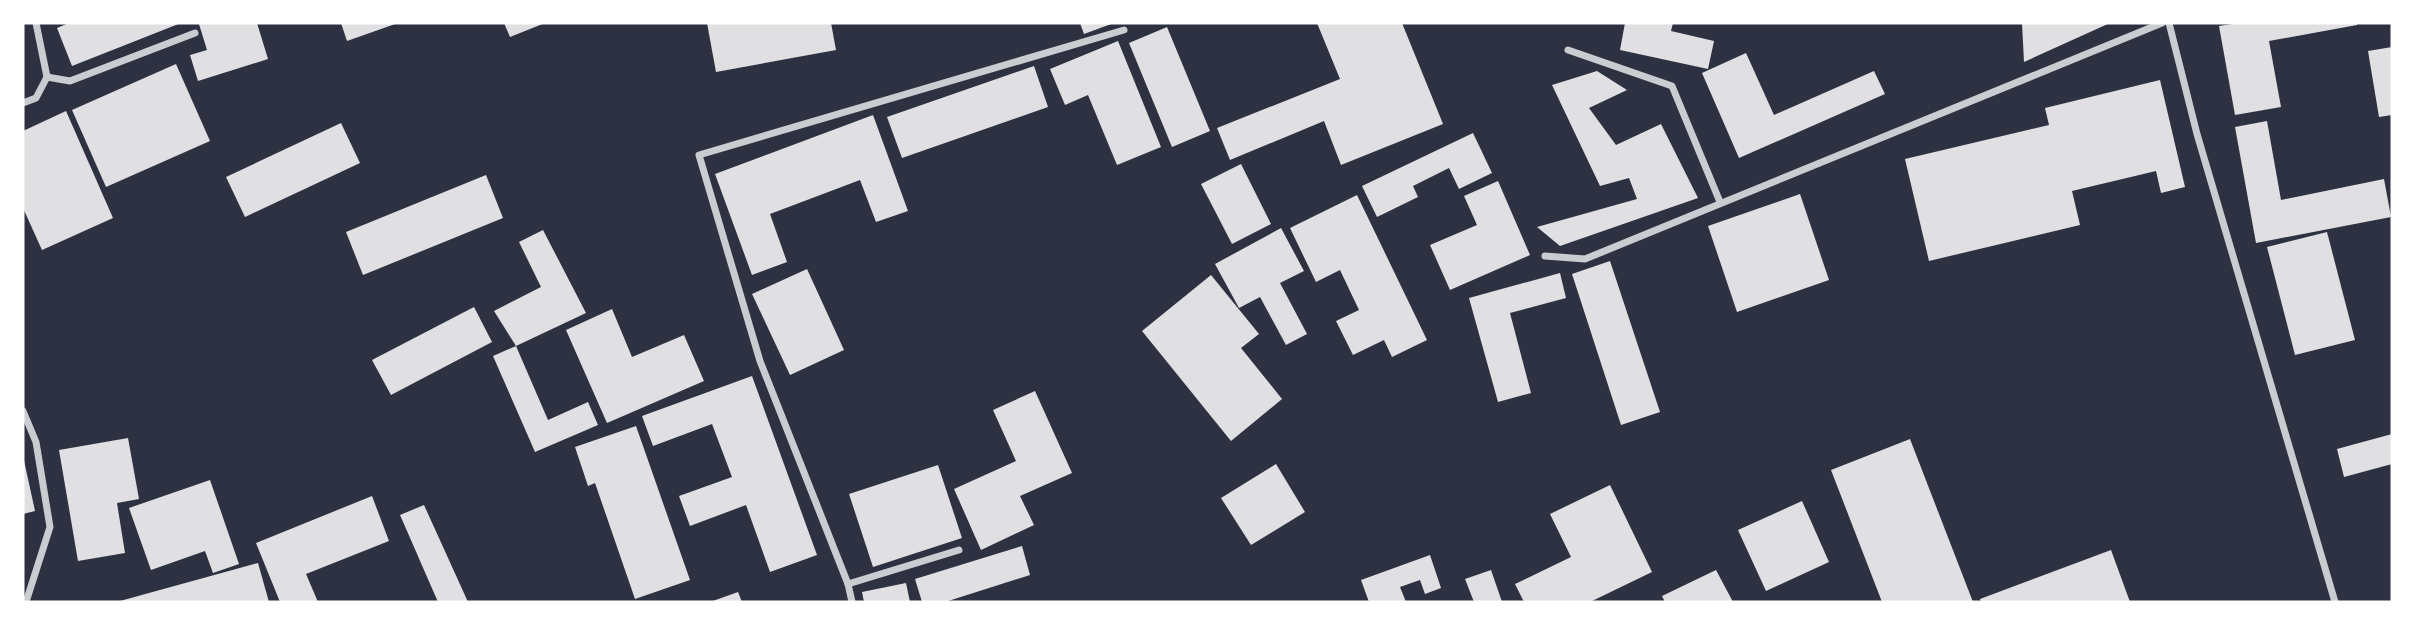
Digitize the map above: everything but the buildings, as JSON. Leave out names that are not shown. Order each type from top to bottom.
[{"type":"street","points":[[23,103],[36,98],[47,76],[36,23]]},
{"type":"street","points":[[1545,256],[1585,259],[2162,23]]},
{"type":"street","points":[[2169,23],[2197,134],[2335,602]]},
{"type":"street","points":[[852,602],[848,584],[760,361],[699,155],[1124,30]]},
{"type":"street","points":[[47,76],[70,81],[195,33]]},
{"type":"street","points":[[1568,50],[1672,86],[1720,202]]},
{"type":"street","points":[[23,411],[36,442],[50,527],[26,602]]},
{"type":"street","points":[[848,584],[959,550]]}]
